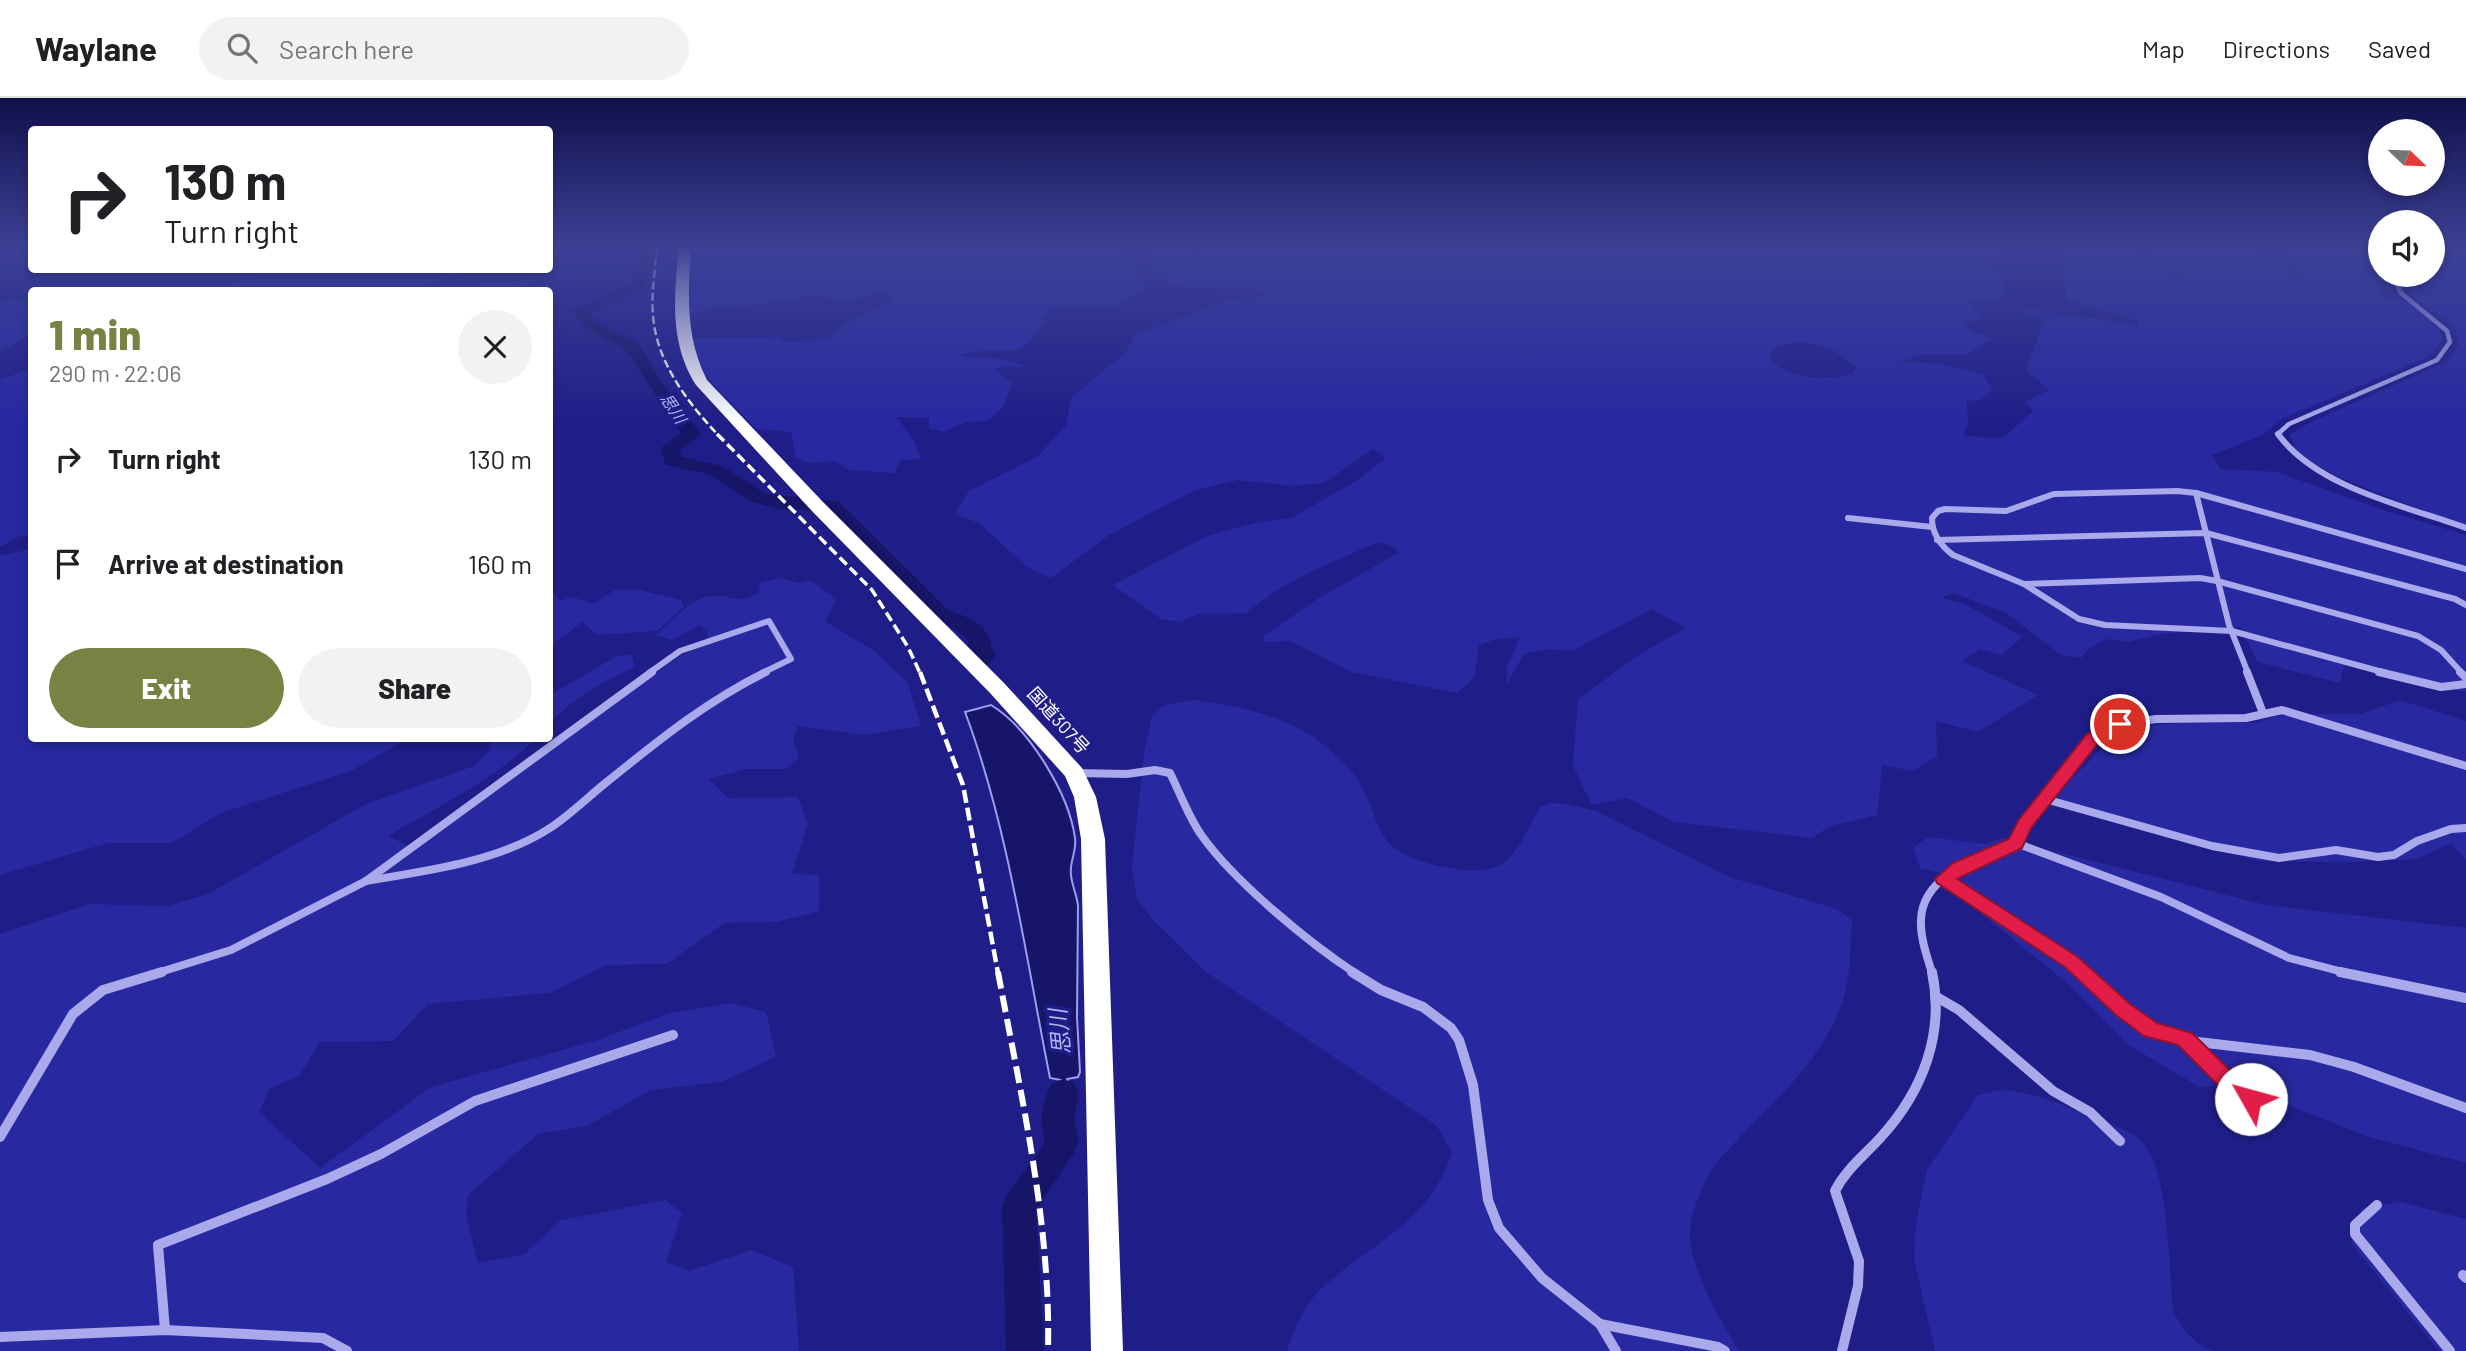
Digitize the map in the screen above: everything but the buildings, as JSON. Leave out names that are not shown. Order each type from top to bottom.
[{"type":"highway","name":"国道307号","points":[[681,305],[680,324],[692,368],[716,400],[997,688],[1074,773],[1085,797],[1093,839],[1107,1351]]},
{"type":"street","points":[[2417,305],[2447,331],[2450,342],[2437,360],[2289,424],[2278,434],[2287,450],[2311,468],[2466,528]]},
{"type":"street","points":[[2466,569],[2225,499],[2177,491],[2054,494],[2006,511],[1938,511],[1933,518],[1932,527],[1937,540],[1953,555],[2024,584],[2068,613],[2092,623],[2232,631],[2424,684],[2458,687],[2466,684]]},
{"type":"street","points":[[2196,493],[2232,631],[2263,713]]},
{"type":"street","points":[[1848,518],[1932,527]]},
{"type":"street","points":[[1937,540],[2206,533],[2455,599],[2466,606]]},
{"type":"street","points":[[2024,584],[2200,578],[2217,581],[2418,636],[2441,650],[2466,678]]},
{"type":"street","points":[[0,1137],[73,1014],[103,990],[231,950],[366,881],[680,651],[769,621],[791,659],[726,691],[677,725],[550,828],[532,838],[497,850],[410,874],[366,881]]},
{"type":"street","points":[[1842,1351],[1858,1286],[1859,1261],[1835,1191],[1842,1175],[1885,1133],[1909,1100],[1926,1066],[1936,1024],[1935,996],[1920,934],[1920,910],[1944,879],[1959,868],[2016,843],[2024,825],[2093,738],[2120,724],[2155,719],[2246,719],[2282,710],[2466,766]]},
{"type":"street","points":[[1074,773],[1127,774],[1155,770],[1170,772],[1202,835],[1234,872],[1297,929],[1344,965],[1381,989],[1423,1007],[1451,1028],[1459,1040],[1473,1085],[1488,1200],[1499,1228],[1542,1278],[1600,1324],[1616,1351]]},
{"type":"street","points":[[2045,799],[2212,846],[2255,856],[2279,858],[2336,850],[2378,857],[2394,855],[2417,841],[2451,829],[2466,828]]},
{"type":"street","points":[[2016,843],[2161,897],[2289,958],[2370,979],[2466,998]]},
{"type":"street","points":[[1944,879],[2071,962],[2123,1009],[2151,1030],[2185,1039],[2310,1055],[2354,1067],[2466,1108]]},
{"type":"street","points":[[1935,996],[1959,1010],[2053,1091],[2090,1112],[2120,1140]]},
{"type":"street","points":[[165,1330],[158,1245],[327,1179],[382,1154],[475,1101],[673,1035]]},
{"type":"street","points":[[2185,1039],[2234,1087],[2251,1099]]},
{"type":"street","points":[[2378,1205],[2355,1225],[2355,1234],[2450,1351]]},
{"type":"street","points":[[1600,1324],[1718,1347],[1724,1351]]},
{"type":"street","points":[[0,1337],[165,1330],[323,1338],[347,1351]]},
{"type":"shaded area","points":[[0,305],[28,305],[28,336],[0,352]]},
{"type":"shaded area","points":[[685,305],[744,305],[708,309],[693,314],[684,312]]},
{"type":"shaded area","points":[[1122,305],[1119,308],[1051,307],[1033,337],[1019,348],[977,351],[960,356],[999,359],[1024,367],[1001,367],[995,370],[1012,383],[1003,407],[987,421],[966,422],[943,432],[929,428],[929,418],[897,417],[915,443],[921,459],[900,460],[895,473],[849,470],[835,461],[809,463],[796,458],[791,432],[756,429],[701,371],[691,339],[777,337],[788,342],[829,338],[852,320],[879,307]]},
{"type":"shaded area","points":[[1214,305],[1970,305],[1986,318],[1964,323],[1971,331],[1992,339],[1966,355],[1914,355],[1911,359],[1899,361],[1942,365],[1984,375],[1992,390],[1980,400],[1967,401],[1968,423],[1964,436],[2003,438],[2033,411],[2025,402],[2049,390],[2026,370],[2045,319],[2025,316],[2019,311],[2028,307],[2068,317],[2098,318],[2138,326],[2138,321],[2086,305],[2412,305],[2438,328],[2443,340],[2428,357],[2282,419],[2261,436],[2212,455],[2220,469],[2277,472],[2380,509],[2466,535],[2466,671],[2450,655],[2465,681],[2466,691],[2446,690],[2377,667],[2344,666],[2340,683],[2258,662],[2240,627],[2162,634],[2128,642],[2108,639],[2089,648],[2081,658],[2061,655],[2006,613],[1954,593],[1941,598],[1965,604],[2022,637],[2002,655],[1980,649],[1962,661],[2038,695],[1978,732],[1936,721],[1937,756],[1913,771],[1882,765],[1877,815],[1830,826],[1812,838],[1674,822],[1627,798],[1592,805],[1573,766],[1578,699],[1640,654],[1686,628],[1652,609],[1572,651],[1549,649],[1524,654],[1506,685],[1507,668],[1520,637],[1496,639],[1479,645],[1474,678],[1457,693],[1351,672],[1291,641],[1265,642],[1264,636],[1319,598],[1398,553],[1396,548],[1379,542],[1293,581],[1247,613],[1198,614],[1181,622],[1161,619],[1113,585],[1207,536],[1255,523],[1292,518],[1359,479],[1386,458],[1373,449],[1324,483],[1291,486],[1238,480],[1193,491],[1109,535],[1051,578],[1027,567],[979,523],[955,514],[969,491],[1038,456],[1066,425],[1071,398],[1126,352],[1136,334]],"holes":[[[1798,341],[1831,348],[1852,365],[1857,365],[1852,374],[1820,378],[1789,372],[1770,361],[1772,349]]]},
{"type":"shaded area","points":[[2424,305],[2466,305],[2466,526],[2349,481],[2308,460],[2297,451],[2290,435],[2307,424],[2448,361],[2459,344],[2455,329],[2448,321]]},
{"type":"shaded area","points":[[28,369],[28,535],[17,537],[0,547],[0,380]]},
{"type":"shaded area","points":[[28,550],[28,742],[401,742],[353,770],[221,813],[172,843],[108,843],[0,875],[0,556]]},
{"type":"shaded area","points":[[780,578],[799,583],[810,580],[836,599],[825,621],[874,651],[908,683],[921,726],[863,735],[798,726],[793,740],[799,758],[785,769],[746,769],[709,779],[728,798],[798,797],[808,824],[792,873],[819,876],[819,911],[777,922],[724,923],[667,964],[607,965],[549,993],[428,1004],[393,1041],[320,1042],[299,1076],[270,1088],[259,1112],[320,1168],[431,1087],[598,1040],[667,1014],[731,1003],[766,1012],[776,1057],[721,1082],[651,1090],[587,1126],[538,1134],[468,1195],[466,1215],[478,1263],[523,1255],[561,1220],[665,1200],[682,1213],[666,1262],[689,1271],[751,1250],[793,1267],[799,1351],[0,1351],[0,934],[90,904],[167,906],[208,894],[366,804],[474,766],[491,749],[491,742],[532,742],[484,780],[388,836],[409,846],[677,658],[707,643],[708,633],[700,625],[672,640],[656,635],[688,606],[711,596],[737,599],[750,597],[759,593],[760,583]]},
{"type":"shaded area","points":[[636,589],[681,600],[684,607],[657,631],[598,635],[582,622],[553,644],[553,593],[560,601],[572,597],[593,604],[615,590]]},
{"type":"shaded area","points":[[632,655],[635,667],[590,691],[553,720],[553,693],[617,656]]},
{"type":"shaded area","points":[[1194,700],[1257,712],[1287,723],[1315,738],[1353,774],[1387,841],[1396,849],[1425,862],[1442,867],[1476,870],[1502,864],[1519,846],[1540,807],[1551,803],[1567,804],[1596,811],[1729,877],[1837,909],[1852,920],[1848,978],[1835,1021],[1806,1066],[1714,1166],[1695,1206],[1690,1232],[1695,1262],[1707,1294],[1739,1351],[1287,1351],[1292,1335],[1314,1296],[1413,1215],[1442,1178],[1452,1153],[1437,1126],[1206,972],[1152,919],[1137,899],[1132,868],[1144,753],[1152,716],[1165,705]]},
{"type":"shaded area","points":[[2400,700],[2466,721],[2466,860],[2451,843],[2417,859],[2349,862],[2259,861],[2057,804],[2061,790],[2103,747],[2139,727],[2193,721],[2256,723],[2283,714],[2360,714]]},
{"type":"shaded area","points":[[1928,837],[1985,844],[2003,838],[2266,905],[2466,928],[2466,1163],[2366,1136],[2272,1099],[2210,1054],[2187,1051],[2215,1085],[2201,1088],[2127,1044],[2066,982],[1983,915],[1955,876],[1920,868],[1913,848]]},
{"type":"shaded area","points":[[2000,1090],[2055,1102],[2125,1130],[2144,1144],[2159,1177],[2163,1199],[2173,1311],[2189,1334],[2211,1351],[1935,1351],[1914,1259],[1916,1223],[1927,1170],[1978,1095]]},
{"type":"shaded area","points":[[2400,1202],[2466,1219],[2466,1351],[2439,1351],[2351,1243],[2362,1208]]},
{"type":"water","points":[[991,705],[1019,729],[1045,764],[1065,802],[1075,838],[1071,870],[1078,906],[1077,1017],[1080,1072],[1078,1077],[1067,1079],[1070,1092],[1066,1114],[1061,1116],[1061,1122],[1058,1124],[1055,1118],[1061,1080],[1050,1078],[1004,846],[993,800],[965,712]]},
{"type":"waterway","name":"思川","points":[[592,305],[580,311],[589,323],[633,347],[634,354],[644,364],[652,380],[692,434],[670,448],[672,461],[715,470],[759,498],[779,503],[831,505],[862,537]]},
{"type":"waterway","name":"思川","points":[[868,542],[942,616],[952,618],[980,637],[979,648],[984,654],[982,659]]},
{"type":"waterway","name":"思川","points":[[1025,1351],[1019,1206],[1057,1153],[1061,1140],[1058,1117],[1063,1093]]},
{"type":"railway","points":[[652,305],[657,340],[670,370],[697,411],[719,436]]},
{"type":"railway","points":[[717,434],[872,590],[908,647],[920,673]]},
{"type":"railway","points":[[920,672],[963,785],[998,973]]},
{"type":"railway","points":[[998,972],[1040,1208],[1048,1303],[1048,1351]]},
{"type":"route","points":[[2120,724],[2093,738],[2024,825],[2016,843],[1959,868],[1944,879],[2034,935],[2071,962],[2123,1009],[2151,1030],[2185,1039],[2234,1087],[2251,1099]]}]
